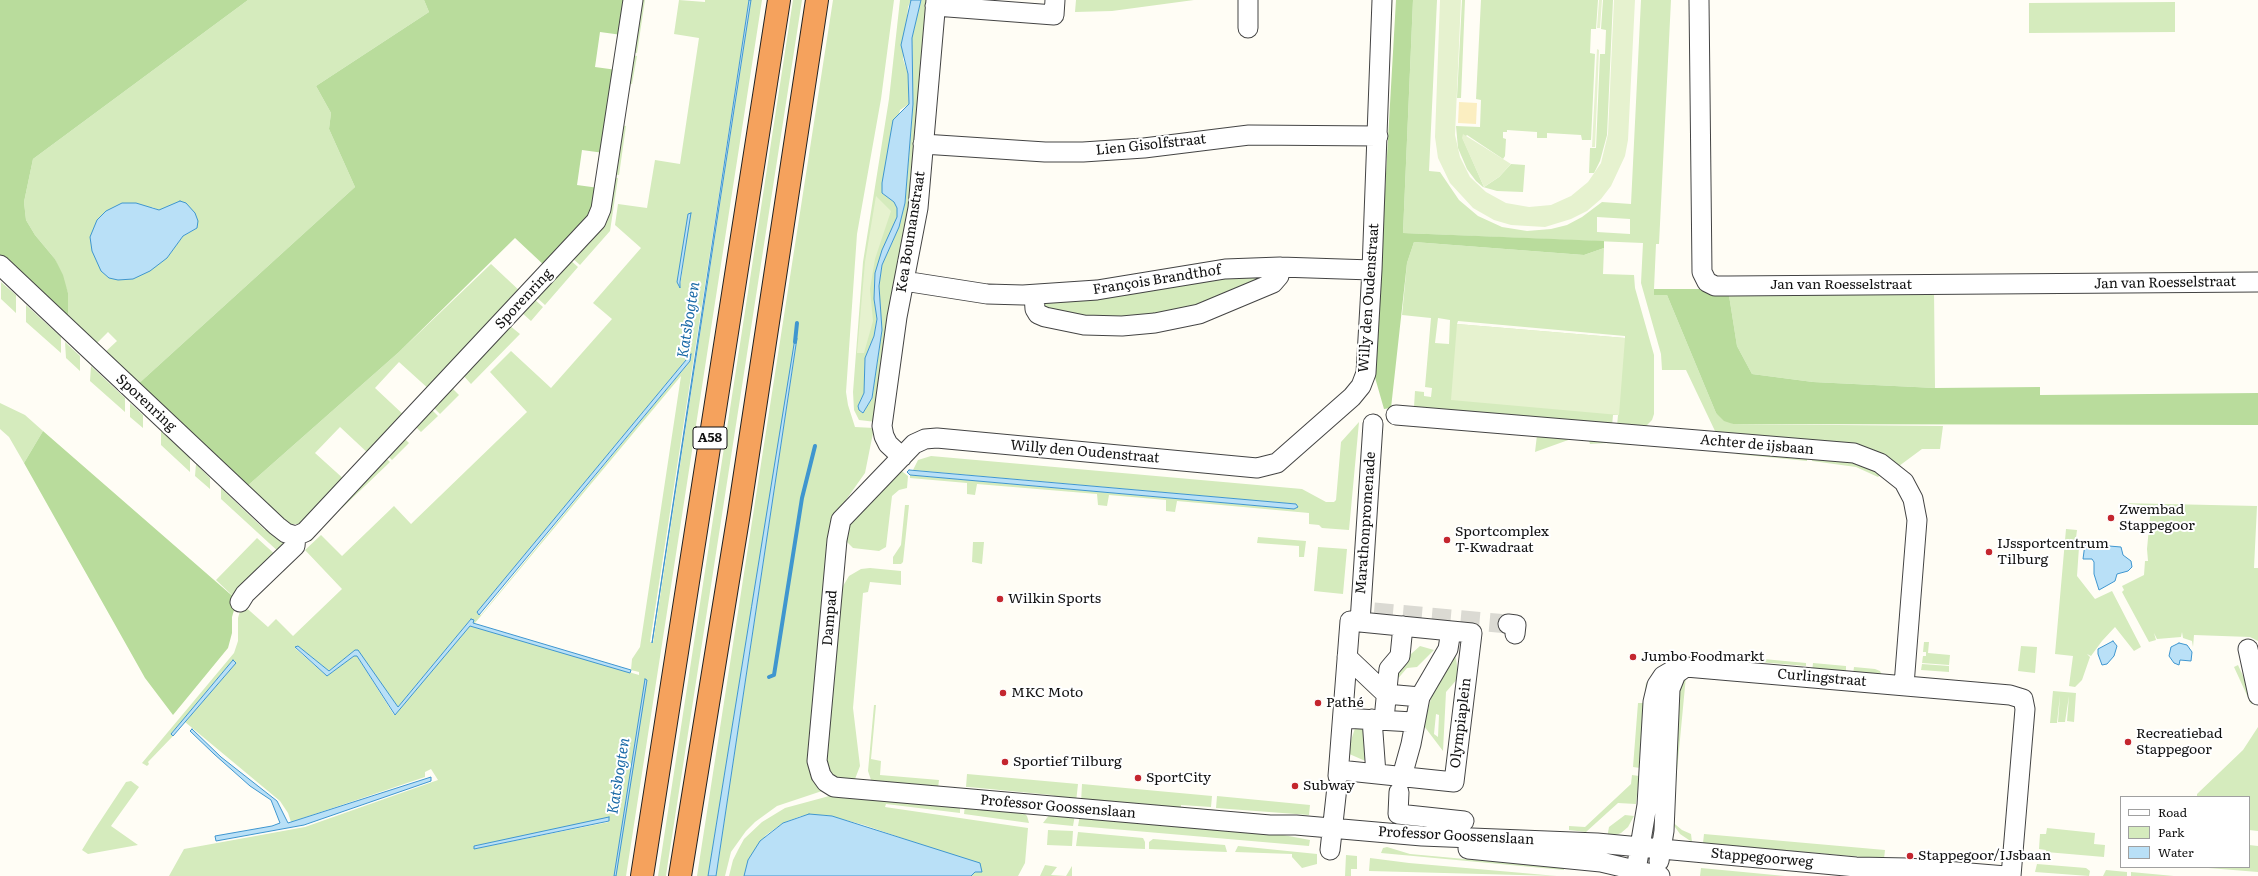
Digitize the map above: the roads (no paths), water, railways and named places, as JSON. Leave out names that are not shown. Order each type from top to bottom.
[{"type":"highway","name":"A58","points":[[642,876],[779,0]]},
{"type":"highway","points":[[680,876],[737,521],[817,0]]},
{"type":"street","name":"Sporenring","points":[[0,265],[277,526],[286,533],[296,536],[305,532],[317,522],[596,221],[602,209],[634,0]]},
{"type":"street","points":[[935,3],[1054,15],[1055,0]]},
{"type":"street","points":[[1248,0],[1248,28]]},
{"type":"street","name":"Willy den Oudenstraat","points":[[902,457],[914,444],[925,438],[937,438],[1257,468],[1277,463],[1352,397],[1361,386],[1366,373],[1378,136],[1382,0]]},
{"type":"street","name":"Jan van Roesselstraat","points":[[1699,0],[1702,272],[1707,282],[1715,286],[1729,286],[2258,282]]},
{"type":"street","name":"Kea Boumanstraat","points":[[902,457],[888,444],[884,436],[882,426],[904,281],[918,208],[935,3]]},
{"type":"street","name":"Lien Gisolfstraat","points":[[923,144],[1045,152],[1082,152],[1144,148],[1249,135],[1378,136]]},
{"type":"street","points":[[1034,295],[1035,309],[1038,314],[1045,317],[1084,325],[1122,326],[1155,323],[1200,314],[1273,284],[1278,276],[1280,267]]},
{"type":"street","name":"François Brandthof","points":[[904,281],[987,294],[1034,295],[1097,290],[1225,269],[1280,267],[1372,270]]},
{"type":"street","name":"Achter de ijsbaan","points":[[1396,415],[1854,453],[1880,463],[1904,482],[1913,499],[1917,520],[1904,685]]},
{"type":"street","name":"Marathonpromenade","points":[[1365,615],[1373,424]]},
{"type":"street","name":"Dampad","points":[[845,788],[834,787],[826,782],[821,775],[817,761],[838,530],[841,520],[848,510],[902,457]]},
{"type":"street","points":[[240,602],[245,594],[295,546],[296,536]]},
{"type":"street","points":[[1331,839],[1338,778],[1350,621],[1365,615]]},
{"type":"street","name":"Olympiaplein","points":[[1338,778],[1376,774],[1400,783],[1454,782],[1472,633],[1403,626],[1365,615]]},
{"type":"street","points":[[1376,774],[1378,719],[1386,694],[1389,669],[1400,656],[1403,626]]},
{"type":"street","points":[[1451,631],[1448,649],[1420,697],[1411,744],[1400,783],[1398,814],[1464,821]]},
{"type":"street","points":[[2248,649],[2258,695]]},
{"type":"street","points":[[1347,656],[1386,694],[1420,697]]},
{"type":"street","points":[[1688,667],[1676,674],[1670,689],[1664,831],[1657,876],[1636,873],[1647,805],[1653,702],[1656,690],[1664,676],[1675,669],[1688,667]]},
{"type":"street","name":"Curlingstraat","points":[[1688,667],[1904,685]]},
{"type":"street","points":[[1904,685],[2010,695],[2023,699],[2025,709],[2012,876]]},
{"type":"street","points":[[1343,718],[1414,722]]},
{"type":"street","name":"Professor Goossenslaan","points":[[845,788],[1270,825],[1280,831],[1295,835],[1601,862],[1636,873]]},
{"type":"street","name":"Professor Goossenslaan","points":[[1331,839],[1422,836],[1582,842],[1641,847]]},
{"type":"street","name":"Stappegoorweg","points":[[1641,847],[1856,867],[1908,868],[2006,876]]},
{"type":"water","points":[[749,0],[751,0],[652,643]]},
{"type":"water","points":[[911,0],[921,0],[912,38],[913,104],[905,203],[899,227],[882,265],[879,286],[882,330],[872,398],[863,413],[859,410],[858,406],[864,393],[865,358],[874,336],[877,319],[874,299],[875,273],[882,250],[897,217],[897,208],[894,202],[882,193],[882,183],[893,120],[909,104],[908,74],[901,45]]},
{"type":"water","points":[[180,201],[186,203],[195,213],[198,221],[197,228],[183,236],[167,258],[150,271],[133,279],[118,280],[109,278],[101,271],[92,251],[90,237],[97,220],[106,211],[122,203],[136,203],[159,210]]},
{"type":"water","points":[[691,213],[680,288],[677,282],[688,214]]},
{"type":"water","points":[[795,338],[797,338],[716,876],[708,876]]},
{"type":"water","points":[[691,354],[690,361],[479,615],[477,612]]},
{"type":"water","points":[[909,470],[1296,504],[1298,507],[1294,509],[910,475],[907,472]]},
{"type":"water","points":[[2085,544],[2121,547],[2123,555],[2131,561],[2132,567],[2128,571],[2117,574],[2115,581],[2099,590],[2094,574],[2094,562],[2092,559],[2083,559]]},
{"type":"water","points":[[471,619],[474,620],[473,623],[631,670],[630,673],[470,626],[395,715],[357,656],[354,656],[327,676],[295,647],[298,646],[329,671],[355,650],[358,650],[398,707]]},
{"type":"water","points":[[2113,641],[2117,646],[2114,656],[2107,664],[2102,665],[2098,654],[2098,649]]},
{"type":"water","points":[[2179,643],[2187,645],[2192,652],[2191,661],[2180,660],[2179,665],[2174,663],[2169,656],[2171,647]]},
{"type":"water","points":[[233,660],[236,663],[173,736],[171,734]]},
{"type":"water","points":[[645,679],[647,680],[616,876],[614,876]]},
{"type":"water","points":[[192,729],[221,757],[277,801],[288,823],[431,777],[431,781],[304,825],[216,841],[215,836],[272,826],[280,823],[271,800],[250,786],[214,754],[190,731]]},
{"type":"water","points":[[809,814],[832,816],[980,863],[982,872],[975,872],[971,876],[744,876],[748,860],[760,841],[783,823]]},
{"type":"water","points":[[609,817],[609,821],[474,849],[474,846]]},
{"type":"waterway","points":[[795,342],[797,323]]},
{"type":"waterway","points":[[769,677],[774,675],[802,498],[815,446]]},
{"type":"tunnel","points":[[1374,612],[1508,624]]},
{"type":"place","name":"Zwembad Stappegoor","points":[[2111,518]]},
{"type":"place","name":"Sportcomplex T-Kwadraat","points":[[1447,540]]},
{"type":"place","name":"IJssportcentrum Tilburg","points":[[1989,552]]},
{"type":"place","name":"Wilkin Sports","points":[[1000,599]]},
{"type":"place","name":"Jumbo Foodmarkt","points":[[1633,657]]},
{"type":"place","name":"MKC Moto","points":[[1003,693]]},
{"type":"place","name":"Pathé","points":[[1318,703]]},
{"type":"place","name":"Recreatiebad Stappegoor","points":[[2128,742]]},
{"type":"place","name":"Sportief Tilburg","points":[[1005,762]]},
{"type":"place","name":"SportCity","points":[[1138,778]]},
{"type":"place","name":"Subway","points":[[1295,786]]},
{"type":"place","name":"Stappegoor/IJsbaan","points":[[1910,856]]},
{"type":"water label","name":"Katsbogten","points":[[689,320]]},
{"type":"water label","name":"Katsbogten","points":[[619,776]]}]
